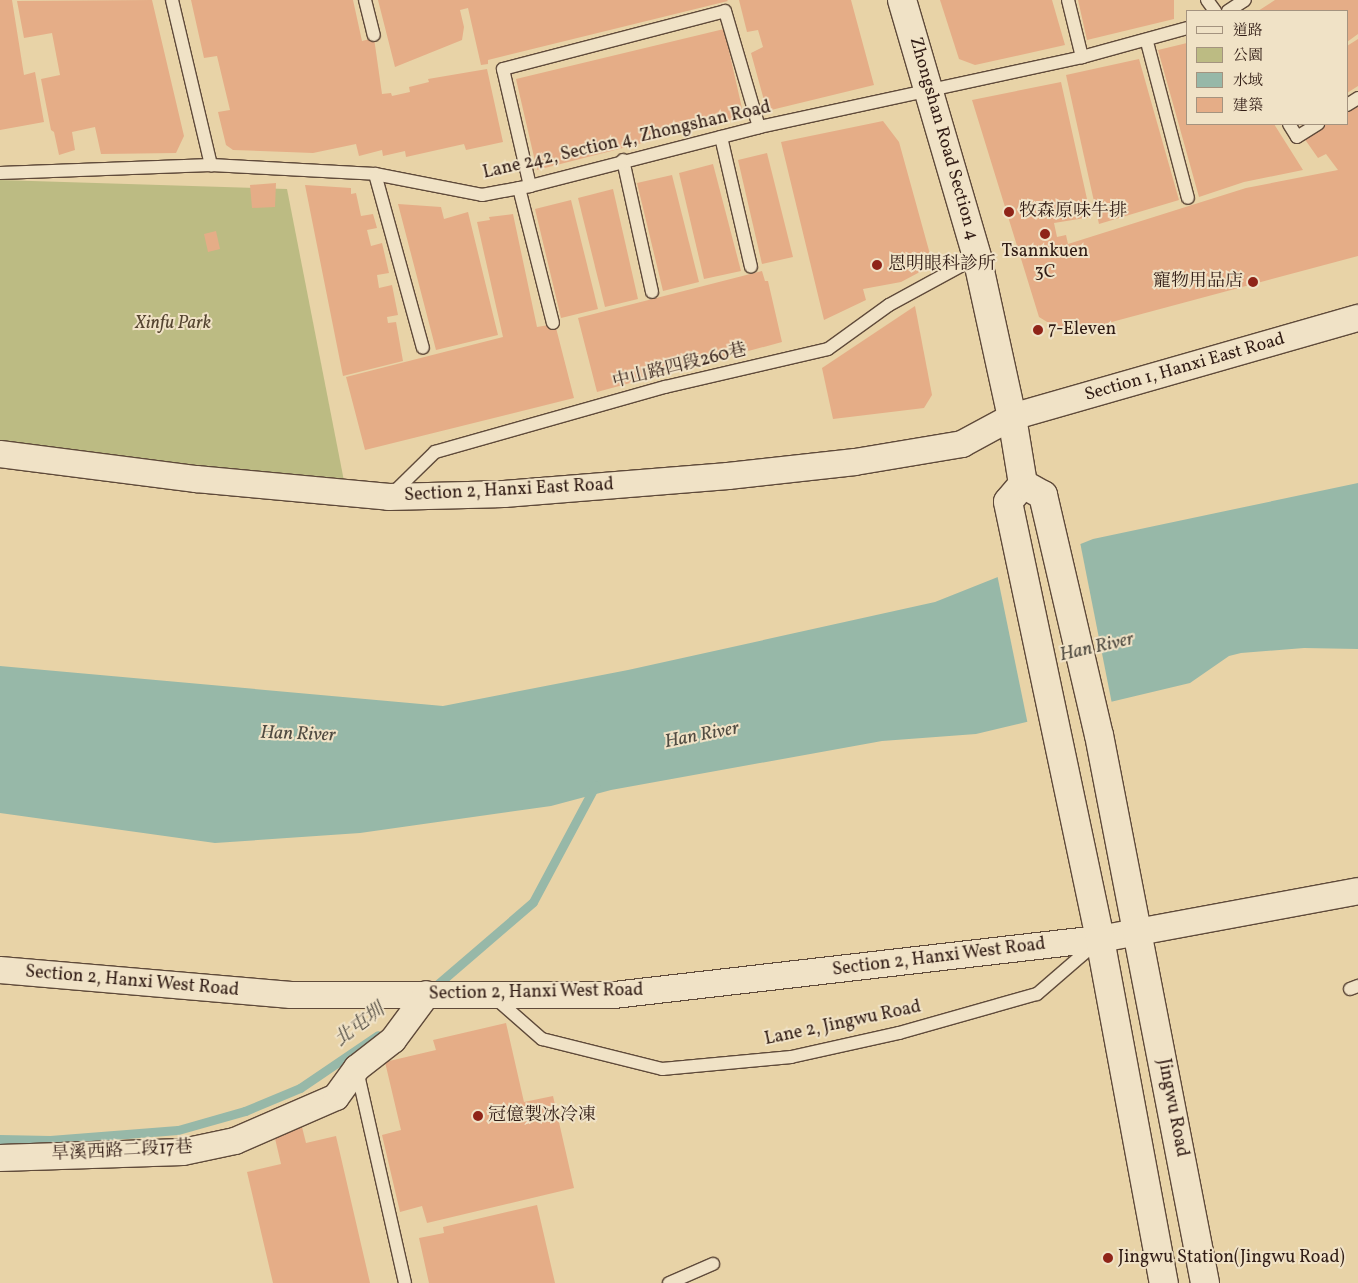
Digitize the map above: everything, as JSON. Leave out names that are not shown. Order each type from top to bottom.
[{"type":"street","name":"Zhongshan Road Section 4","points":[[902,0],[931,91],[977,257],[1012,418],[1025,494]]},
{"type":"street","name":"Section 1, Hanxi East Road","points":[[1012,418],[1358,318]]},
{"type":"street","name":"Section 2, Hanxi East Road","points":[[0,454],[196,479],[389,497],[504,494],[628,485],[855,462],[962,444],[1012,418]]},
{"type":"street","name":"Jingwu Road","points":[[1025,494],[1099,735],[1139,933],[1205,1283]]},
{"type":"street","points":[[1025,494],[1089,888],[1164,1283]]},
{"type":"street","name":"Section 2, Hanxi West Road","points":[[0,970],[291,995],[614,995],[1100,939],[1358,891]]},
{"type":"street","name":"旱溪西路二段17巷","points":[[0,1158],[183,1152],[234,1141],[336,1097],[356,1068],[393,1040],[428,994]]},
{"type":"lane","points":[[172,0],[211,165]]},
{"type":"lane","points":[[366,0],[374,35]]},
{"type":"lane","points":[[1068,0],[1082,58]]},
{"type":"lane","points":[[1230,10],[1245,0]]},
{"type":"lane","points":[[553,323],[524,187],[503,69],[725,11],[759,127]]},
{"type":"lane","name":"Lane 242, Section 4, Zhongshan Road","points":[[0,172],[211,165],[376,174],[482,195],[524,187],[623,160],[759,127],[1082,58],[1148,42],[1186,28]]},
{"type":"lane","points":[[1148,42],[1188,198]]},
{"type":"lane","points":[[1290,125],[1297,137],[1316,125]]},
{"type":"lane","points":[[721,137],[751,267]]},
{"type":"lane","points":[[623,160],[652,292]]},
{"type":"lane","points":[[376,174],[423,348]]},
{"type":"lane","name":"中山路四段260巷","points":[[389,497],[435,452],[665,387],[828,349],[889,305],[977,257]]},
{"type":"lane","name":"Lane 2, Jingwu Road","points":[[492,995],[542,1039],[662,1069],[791,1057],[899,1033],[1037,994],[1100,939]]},
{"type":"lane","points":[[356,1068],[405,1283]]},
{"type":"lane","points":[[669,1283],[713,1264]]},
{"type":"green space","name":"Xinfu Park","points":[[0,180],[287,189],[344,481],[0,446]]},
{"type":"water","name":"Han River","points":[[1358,483],[1358,649],[1304,648],[1241,653],[1229,656],[1190,683],[976,734],[882,741],[611,790],[551,806],[360,833],[215,843],[0,813],[0,666],[443,706],[628,670],[935,602],[1093,539]]},
{"type":"pier","points":[[1080,542],[1112,704],[1028,725],[997,574]]},
{"type":"building","points":[[0,0],[12,0],[24,75],[35,72],[44,122],[0,130]]},
{"type":"building","points":[[152,0],[184,136],[176,153],[101,154],[95,127],[72,132],[75,150],[59,155],[54,132],[51,130],[41,79],[60,75],[52,33],[24,38],[17,1]]},
{"type":"building","points":[[191,0],[353,0],[362,41],[374,38],[382,94],[391,93],[392,96],[410,92],[409,87],[429,82],[428,79],[487,69],[503,142],[466,150],[464,144],[406,157],[405,151],[383,156],[382,150],[359,156],[356,144],[313,153],[233,150],[226,145],[218,112],[230,110],[217,56],[204,58]]},
{"type":"building","points":[[378,0],[728,1],[488,60],[488,64],[481,65],[468,8],[460,10],[464,27],[462,40],[395,67]]},
{"type":"building","points":[[739,0],[851,0],[874,85],[767,111],[751,53],[763,47],[758,30],[747,32]]},
{"type":"building","points":[[940,0],[1052,0],[1065,45],[975,65],[959,59]]},
{"type":"building","points":[[1078,0],[1174,0],[1174,19],[1087,40]]},
{"type":"building","points":[[1275,0],[1358,0],[1358,34],[1348,41],[1348,10],[1260,10]]},
{"type":"building","points":[[724,29],[744,117],[537,170],[516,79]]},
{"type":"building","points":[[1358,39],[1358,86],[1348,92],[1348,45]]},
{"type":"building","points":[[1186,43],[1186,125],[1275,125],[1303,170],[1244,182],[1199,197],[1158,50]]},
{"type":"building","points":[[1139,59],[1179,200],[1099,224],[1066,75]]},
{"type":"building","points":[[1061,82],[1091,217],[1054,223],[1057,237],[1066,235],[1068,244],[1246,188],[1338,170],[1326,154],[1318,158],[1304,138],[1325,125],[1348,125],[1348,110],[1358,104],[1358,256],[1067,334],[1039,317],[972,100]]},
{"type":"building","points":[[883,121],[899,142],[933,265],[901,282],[863,289],[866,300],[824,320],[781,142]]},
{"type":"building","points":[[767,153],[793,257],[762,264],[738,160]]},
{"type":"building","points":[[713,164],[741,271],[704,279],[679,173]]},
{"type":"building","points":[[672,175],[699,282],[663,291],[637,183]]},
{"type":"building","points":[[276,183],[275,207],[252,208],[250,185]]},
{"type":"building","points":[[305,185],[351,188],[351,194],[356,193],[361,216],[373,214],[377,228],[367,230],[371,246],[382,243],[389,273],[377,275],[379,288],[392,285],[398,315],[387,317],[388,323],[396,322],[403,361],[343,376]]},
{"type":"building","points":[[613,189],[638,299],[605,307],[578,198]]},
{"type":"building","points":[[571,200],[598,309],[561,318],[535,209]]},
{"type":"building","points":[[398,204],[441,207],[444,219],[468,212],[498,335],[436,350]]},
{"type":"building","points":[[513,214],[537,327],[555,324],[574,398],[365,450],[346,377],[503,337],[477,222],[490,220],[489,217]]},
{"type":"building","points":[[216,231],[220,249],[208,252],[204,234]]},
{"type":"building","points":[[762,271],[765,281],[768,281],[782,342],[597,392],[578,318]]},
{"type":"building","points":[[915,306],[932,395],[924,408],[833,419],[822,368]]},
{"type":"building","name":"冠億製冰冷凍","points":[[506,1023],[524,1102],[553,1096],[574,1188],[427,1223],[422,1206],[400,1212],[382,1135],[401,1130],[385,1062],[436,1050],[433,1040]]},
{"type":"building","points":[[301,1123],[306,1143],[336,1136],[370,1283],[273,1283],[247,1172],[281,1164],[273,1130]]},
{"type":"building","points":[[537,1205],[555,1283],[429,1283],[419,1238],[444,1233],[443,1227]]},
{"type":"waterway","name":"北屯圳","points":[[432,989],[533,902],[595,786]]},
{"type":"waterway","name":"北屯圳","points":[[0,1139],[50,1140],[178,1130],[245,1111],[300,1088],[378,1035]]},
{"type":"place","name":"牧森原味牛排","points":[[1009,212]]},
{"type":"place","name":"Tsannkuen 3C","points":[[1045,234]]},
{"type":"place","name":"恩明眼科診所","points":[[877,265]]},
{"type":"place","name":"寵物用品店","points":[[1253,282]]},
{"type":"place","name":"7-Eleven","points":[[1038,330]]},
{"type":"place","name":"冠億製冰冷凍","points":[[478,1116]]},
{"type":"place","name":"Jingwu Station(Jingwu Road)","points":[[1108,1258]]}]
